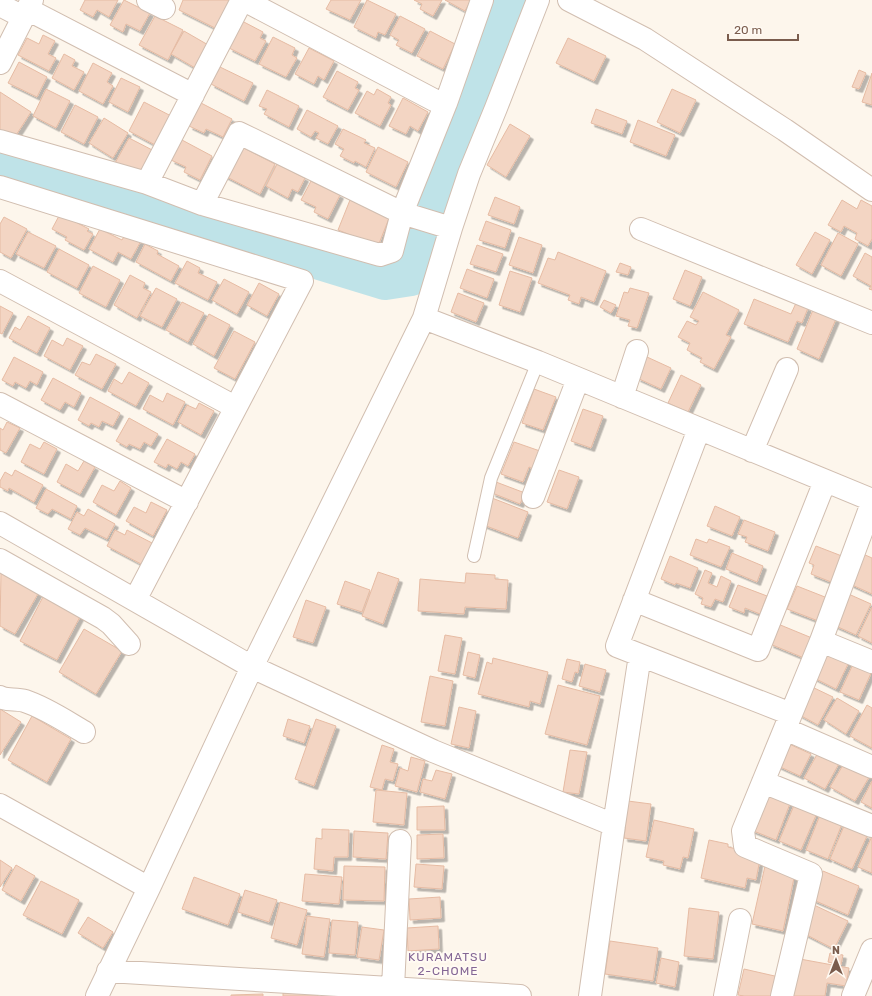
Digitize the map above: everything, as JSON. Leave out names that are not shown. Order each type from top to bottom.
[{"type":"street","points":[[147,183],[243,0],[434,100],[446,104]]},
{"type":"street","points":[[0,140],[147,183],[202,204],[380,255],[392,251],[411,216],[446,104],[482,0]]},
{"type":"street","points":[[97,996],[252,667],[424,318],[445,227],[470,174],[538,0]]},
{"type":"street","points":[[569,0],[645,39],[785,130],[872,190]]},
{"type":"street","points":[[0,5],[28,9],[193,95]]},
{"type":"street","points":[[2,56],[28,9]]},
{"type":"street","points":[[202,204],[239,133],[411,216],[445,227]]},
{"type":"street","points":[[0,186],[302,281],[135,600]]},
{"type":"street","points":[[640,229],[872,323]]},
{"type":"street","points":[[0,281],[235,407]]},
{"type":"street","points":[[424,318],[538,362],[872,500]]},
{"type":"street","points":[[622,397],[637,351]]},
{"type":"street","points":[[752,451],[788,369]]},
{"type":"street","points":[[533,497],[578,379]]},
{"type":"street","points":[[0,404],[187,502]]},
{"type":"street","points":[[699,429],[617,646],[788,721],[872,767]]},
{"type":"street","points":[[634,600],[758,650],[825,481]]},
{"type":"street","points":[[782,996],[811,874],[745,846],[743,831],[821,641],[872,503]]},
{"type":"street","points":[[0,549],[6,526],[252,667],[433,752],[614,825]]},
{"type":"street","points":[[0,560],[103,618],[111,624],[129,644]]},
{"type":"street","points":[[821,641],[872,662]]},
{"type":"street","points":[[590,996],[640,655]]},
{"type":"street","points":[[0,697],[5,699],[23,700],[46,709],[84,732]]},
{"type":"street","points":[[763,782],[872,826]]},
{"type":"street","points":[[0,805],[149,888]]},
{"type":"street","points":[[387,990],[400,841]]},
{"type":"street","points":[[725,996],[740,920]]},
{"type":"street","points":[[853,996],[870,962]]},
{"type":"street","points":[[108,971],[272,989],[387,990],[520,996]]},
{"type":"lane","points":[[474,556],[491,478],[538,362]]},
{"type":"building","points":[[85,0],[118,0],[109,17],[97,10],[93,17],[80,10]]},
{"type":"building","points":[[124,0],[150,13],[140,31],[126,24],[123,32],[110,25]]},
{"type":"building","points":[[183,0],[230,0],[217,29],[179,10]]},
{"type":"building","points":[[331,0],[361,0],[350,20],[326,9]]},
{"type":"building","points":[[367,0],[396,14],[385,35],[378,32],[376,38],[354,27]]},
{"type":"building","points":[[414,0],[442,0],[433,16],[420,9],[422,4]]},
{"type":"building","points":[[445,0],[471,0],[465,11]]},
{"type":"building","points":[[155,16],[183,30],[168,60],[139,45]]},
{"type":"building","points":[[400,16],[425,29],[412,53],[396,45],[399,40],[390,35]]},
{"type":"building","points":[[242,21],[263,32],[260,38],[266,41],[255,61],[229,48]]},
{"type":"building","points":[[184,31],[210,46],[197,69],[171,54]]},
{"type":"building","points":[[430,31],[455,44],[443,69],[417,56]]},
{"type":"building","points":[[43,35],[55,41],[48,54],[56,58],[49,71],[18,55],[27,38],[39,44]]},
{"type":"building","points":[[273,37],[295,48],[292,55],[297,58],[286,77],[259,64]]},
{"type":"building","points":[[568,38],[606,56],[594,81],[556,63]]},
{"type":"building","points":[[309,48],[334,61],[324,80],[318,76],[314,84],[295,74]]},
{"type":"building","points":[[64,54],[75,60],[72,66],[84,72],[74,90],[52,78]]},
{"type":"building","points":[[19,62],[47,77],[37,97],[8,83]]},
{"type":"building","points":[[93,63],[112,73],[107,82],[113,86],[103,104],[79,91]]},
{"type":"building","points":[[220,67],[253,83],[244,101],[211,84]]},
{"type":"building","points":[[859,70],[866,73],[859,89],[852,87]]},
{"type":"building","points":[[337,71],[358,82],[355,88],[359,90],[348,110],[323,97]]},
{"type":"building","points":[[872,73],[872,105],[862,102]]},
{"type":"building","points":[[121,78],[140,87],[128,112],[109,102]]},
{"type":"building","points":[[46,89],[70,101],[56,128],[33,116]]},
{"type":"building","points":[[377,89],[391,97],[388,103],[391,105],[380,126],[355,113],[367,91],[374,95]]},
{"type":"building","points":[[672,89],[696,100],[680,133],[657,122]]},
{"type":"building","points":[[267,90],[299,106],[289,127],[264,114],[267,109],[259,106]]},
{"type":"building","points":[[0,92],[31,112],[13,140],[0,131]]},
{"type":"building","points":[[403,98],[428,112],[418,131],[410,126],[406,134],[389,126]]},
{"type":"building","points":[[144,102],[175,118],[159,147],[129,131]]},
{"type":"building","points":[[201,103],[232,119],[223,137],[206,129],[204,133],[189,126]]},
{"type":"building","points":[[75,105],[98,117],[84,144],[61,132]]},
{"type":"building","points":[[596,109],[627,121],[622,134],[591,123]]},
{"type":"building","points":[[307,110],[338,126],[328,144],[316,138],[319,133],[315,131],[311,137],[297,129]]},
{"type":"building","points":[[104,118],[128,133],[113,158],[89,143]]},
{"type":"building","points":[[638,120],[675,135],[666,156],[630,142]]},
{"type":"building","points":[[510,124],[530,136],[506,177],[487,165]]},
{"type":"building","points":[[343,129],[366,140],[364,143],[375,148],[366,167],[355,161],[354,163],[340,156],[344,149],[335,144]]},
{"type":"building","points":[[129,138],[158,153],[143,179],[115,163]]},
{"type":"building","points":[[182,140],[212,156],[200,180],[184,172],[186,167],[171,160]]},
{"type":"building","points":[[238,145],[275,164],[260,194],[223,175]]},
{"type":"building","points":[[378,147],[408,162],[396,187],[366,172]]},
{"type":"building","points":[[277,164],[305,178],[298,192],[292,189],[288,198],[266,186]]},
{"type":"building","points":[[311,181],[340,195],[328,219],[314,212],[316,207],[301,200]]},
{"type":"building","points":[[495,197],[520,207],[514,224],[488,215]]},
{"type":"building","points":[[350,200],[390,216],[378,246],[338,230]]},
{"type":"building","points":[[842,200],[857,209],[861,200],[872,206],[872,239],[868,246],[855,239],[857,233],[844,226],[841,232],[828,225]]},
{"type":"building","points":[[60,214],[89,229],[87,231],[93,234],[84,250],[65,240],[67,237],[52,229]]},
{"type":"building","points":[[4,217],[27,229],[11,258],[0,252],[0,224]]},
{"type":"building","points":[[486,221],[511,230],[505,248],[479,240]]},
{"type":"building","points":[[100,229],[122,240],[126,233],[141,241],[131,259],[118,252],[113,262],[89,249]]},
{"type":"building","points":[[28,232],[56,246],[44,268],[16,254]]},
{"type":"building","points":[[815,232],[830,240],[812,274],[796,265]]},
{"type":"building","points":[[838,233],[858,244],[841,276],[821,265]]},
{"type":"building","points":[[519,237],[542,245],[533,273],[509,265]]},
{"type":"building","points":[[145,244],[158,251],[157,254],[179,266],[171,281],[136,262]]},
{"type":"building","points":[[477,245],[503,254],[496,272],[470,264]]},
{"type":"building","points":[[59,249],[89,265],[77,288],[47,272]]},
{"type":"building","points":[[558,252],[606,271],[594,302],[581,297],[579,304],[568,300],[570,295],[538,283],[548,258],[555,260]]},
{"type":"building","points":[[865,253],[872,257],[872,290],[869,289],[871,286],[853,276]]},
{"type":"building","points":[[187,261],[200,268],[198,273],[217,282],[208,300],[175,283]]},
{"type":"building","points":[[620,263],[631,267],[628,275],[616,272]]},
{"type":"building","points":[[93,266],[120,280],[106,307],[79,293]]},
{"type":"building","points":[[467,269],[494,279],[487,298],[460,288]]},
{"type":"building","points":[[685,270],[702,277],[690,306],[673,299]]},
{"type":"building","points":[[510,271],[532,278],[520,312],[499,305]]},
{"type":"building","points":[[130,275],[145,283],[143,288],[151,292],[137,318],[114,305]]},
{"type":"building","points":[[224,279],[249,292],[237,314],[212,300]]},
{"type":"building","points":[[259,283],[279,294],[267,316],[247,305]]},
{"type":"building","points":[[156,288],[177,299],[162,327],[140,316]]},
{"type":"building","points":[[630,288],[649,293],[637,328],[628,326],[630,320],[616,316],[624,292],[628,293]]},
{"type":"building","points":[[703,292],[739,310],[726,335],[731,337],[714,369],[700,362],[702,358],[687,350],[690,343],[678,337],[687,321],[696,325],[699,321],[690,317]]},
{"type":"building","points":[[458,293],[484,303],[476,322],[451,312]]},
{"type":"building","points":[[754,299],[791,314],[796,303],[808,308],[802,323],[797,321],[788,342],[744,324]]},
{"type":"building","points":[[604,300],[616,305],[611,313],[600,307]]},
{"type":"building","points":[[182,302],[204,313],[188,342],[166,330]]},
{"type":"building","points":[[0,306],[13,313],[2,334],[0,333]]},
{"type":"building","points":[[813,310],[836,319],[819,359],[797,349]]},
{"type":"building","points":[[209,314],[230,325],[214,356],[193,344]]},
{"type":"building","points":[[28,316],[50,328],[37,353],[9,338],[15,327],[20,330]]},
{"type":"building","points":[[234,331],[255,342],[235,379],[214,368]]},
{"type":"building","points":[[67,338],[83,346],[70,370],[44,356],[52,340],[63,346]]},
{"type":"building","points":[[96,354],[116,364],[102,389],[75,375],[82,362],[90,365]]},
{"type":"building","points":[[14,357],[43,372],[37,385],[30,381],[26,388],[15,382],[13,386],[2,380]]},
{"type":"building","points":[[647,357],[671,368],[661,389],[637,378]]},
{"type":"building","points":[[129,372],[149,383],[136,406],[108,391],[114,379],[122,384]]},
{"type":"building","points":[[681,375],[701,385],[688,412],[668,403]]},
{"type":"building","points":[[53,378],[81,393],[74,407],[65,402],[60,410],[41,400]]},
{"type":"building","points":[[534,389],[556,397],[543,430],[522,423]]},
{"type":"building","points":[[167,393],[185,402],[173,425],[143,409],[150,395],[163,402]]},
{"type":"building","points":[[90,397],[120,413],[113,426],[102,421],[99,427],[91,423],[89,426],[78,420]]},
{"type":"building","points":[[199,403],[214,411],[201,435],[178,422],[187,405],[196,409]]},
{"type":"building","points":[[583,409],[603,416],[591,448],[571,441]]},
{"type":"building","points":[[129,418],[158,434],[151,446],[144,442],[140,449],[129,444],[127,447],[116,441]]},
{"type":"building","points":[[7,422],[20,428],[6,453],[0,450],[0,428],[3,430]]},
{"type":"building","points":[[167,439],[195,454],[188,466],[181,462],[177,469],[168,464],[166,468],[154,462]]},
{"type":"building","points":[[44,442],[57,449],[44,474],[21,462],[30,444],[40,449]]},
{"type":"building","points":[[514,442],[540,451],[533,469],[529,467],[523,482],[501,474]]},
{"type":"building","points":[[84,461],[95,467],[80,494],[57,482],[66,464],[78,471]]},
{"type":"building","points":[[15,470],[43,485],[34,502],[9,488],[8,491],[0,487],[0,481],[5,472],[12,476]]},
{"type":"building","points":[[559,470],[579,477],[567,509],[547,502]]},
{"type":"building","points":[[120,481],[131,488],[116,515],[93,502],[102,485],[114,491]]},
{"type":"building","points":[[496,482],[525,493],[520,504],[492,493]]},
{"type":"building","points":[[46,489],[77,506],[71,519],[52,509],[48,514],[36,508]]},
{"type":"building","points":[[492,498],[528,512],[518,538],[481,524]]},
{"type":"building","points":[[151,502],[167,510],[153,536],[126,521],[134,507],[146,513]]},
{"type":"building","points":[[715,506],[740,517],[732,536],[707,526]]},
{"type":"building","points":[[88,509],[115,524],[107,539],[85,528],[80,535],[68,529],[77,512],[84,516]]},
{"type":"building","points":[[744,520],[775,532],[768,551],[745,542],[747,537],[738,534]]},
{"type":"building","points":[[115,530],[125,535],[127,530],[154,544],[143,565],[107,546]]},
{"type":"building","points":[[696,539],[707,543],[709,539],[730,547],[721,567],[690,555]]},
{"type":"building","points":[[816,546],[847,558],[836,584],[811,574],[814,565],[809,563]]},
{"type":"building","points":[[732,553],[763,566],[757,582],[726,569]]},
{"type":"building","points":[[863,554],[872,558],[872,594],[850,584]]},
{"type":"building","points":[[670,556],[698,568],[690,588],[676,583],[675,585],[661,579]]},
{"type":"building","points":[[705,570],[712,573],[708,583],[717,587],[721,576],[731,581],[723,602],[715,599],[711,607],[701,604],[703,598],[695,594]]},
{"type":"building","points":[[1,571],[39,592],[15,634],[0,626]]},
{"type":"building","points":[[378,572],[399,579],[383,624],[362,616]]},
{"type":"building","points":[[466,573],[495,575],[495,579],[508,580],[506,609],[465,607],[464,614],[418,611],[420,579],[465,583]]},
{"type":"building","points":[[345,581],[370,590],[362,612],[337,604]]},
{"type":"building","points":[[738,585],[767,596],[760,614],[745,608],[744,613],[729,607]]},
{"type":"building","points":[[797,586],[830,599],[821,622],[787,609]]},
{"type":"building","points":[[844,592],[871,604],[856,635],[829,623]]},
{"type":"building","points":[[44,595],[81,615],[57,660],[20,641]]},
{"type":"building","points":[[306,600],[326,607],[313,643],[293,637]]},
{"type":"building","points":[[872,607],[872,643],[858,636]]},
{"type":"building","points":[[778,624],[812,638],[804,658],[770,644]]},
{"type":"building","points":[[84,629],[122,651],[96,694],[59,672]]},
{"type":"building","points":[[445,635],[462,638],[455,674],[438,671]]},
{"type":"building","points":[[825,651],[849,662],[836,689],[812,677]]},
{"type":"building","points":[[468,652],[480,655],[475,678],[463,675]]},
{"type":"building","points":[[493,658],[548,672],[540,704],[530,701],[529,707],[478,694],[487,662],[492,664]]},
{"type":"building","points":[[567,659],[580,662],[578,673],[575,672],[572,682],[562,679]]},
{"type":"building","points":[[855,660],[872,671],[859,700],[840,692]]},
{"type":"building","points":[[585,664],[606,670],[600,692],[579,686]]},
{"type":"building","points":[[430,676],[453,681],[445,726],[421,722]]},
{"type":"building","points":[[558,685],[600,696],[587,745],[545,734]]},
{"type":"building","points":[[810,686],[833,697],[818,725],[796,713]]},
{"type":"building","points":[[837,698],[859,711],[846,734],[824,720]]},
{"type":"building","points":[[867,705],[872,708],[872,748],[850,736]]},
{"type":"building","points":[[459,707],[476,711],[469,748],[451,744]]},
{"type":"building","points":[[0,709],[21,722],[0,755]]},
{"type":"building","points":[[32,716],[71,739],[47,782],[8,760]]},
{"type":"building","points":[[288,719],[310,726],[304,743],[283,736]]},
{"type":"building","points":[[316,719],[336,726],[314,786],[295,779]]},
{"type":"building","points":[[787,743],[811,754],[800,776],[776,765]]},
{"type":"building","points":[[382,745],[394,749],[390,762],[398,764],[393,781],[385,779],[382,790],[370,787]]},
{"type":"building","points":[[820,749],[841,760],[825,789],[804,778]]},
{"type":"building","points":[[570,750],[587,752],[579,794],[563,792]]},
{"type":"building","points":[[411,757],[425,761],[417,792],[395,786],[400,768],[408,771]]},
{"type":"building","points":[[846,760],[871,774],[855,801],[830,787]]},
{"type":"building","points":[[436,770],[452,774],[445,799],[420,792],[423,779],[432,781]]},
{"type":"building","points":[[872,781],[872,808],[861,802]]},
{"type":"building","points":[[376,790],[407,793],[404,825],[373,822]]},
{"type":"building","points":[[765,792],[791,801],[776,840],[751,830]]},
{"type":"building","points":[[628,801],[651,804],[646,841],[624,838]]},
{"type":"building","points":[[795,803],[817,813],[801,850],[779,841]]},
{"type":"building","points":[[444,806],[445,830],[417,830],[417,807]]},
{"type":"building","points":[[820,815],[842,824],[828,859],[806,850]]},
{"type":"building","points":[[654,820],[694,829],[688,858],[683,857],[680,869],[663,865],[664,861],[646,857]]},
{"type":"building","points":[[844,826],[867,836],[852,869],[830,859]]},
{"type":"building","points":[[322,829],[349,830],[348,857],[334,857],[333,871],[314,869],[316,838],[322,839]]},
{"type":"building","points":[[354,831],[388,833],[386,859],[353,857]]},
{"type":"building","points":[[443,834],[444,858],[417,859],[417,835]]},
{"type":"building","points":[[872,836],[872,873],[858,867]]},
{"type":"building","points":[[709,840],[728,844],[728,847],[741,850],[760,859],[756,880],[747,878],[745,888],[701,878]]},
{"type":"building","points":[[0,860],[12,868],[0,887]]},
{"type":"building","points":[[416,864],[444,866],[442,889],[414,887]]},
{"type":"building","points":[[16,865],[35,876],[21,901],[2,890]]},
{"type":"building","points":[[344,866],[385,867],[384,901],[343,900]]},
{"type":"building","points":[[765,866],[795,873],[783,931],[752,924]]},
{"type":"building","points":[[823,871],[859,886],[848,915],[811,899]]},
{"type":"building","points":[[305,874],[342,877],[339,904],[302,901]]},
{"type":"building","points":[[194,877],[240,894],[228,925],[182,909]]},
{"type":"building","points":[[41,881],[79,900],[62,934],[23,915]]},
{"type":"building","points":[[245,890],[277,900],[269,922],[238,912]]},
{"type":"building","points":[[440,897],[441,918],[410,920],[409,899]]},
{"type":"building","points":[[280,902],[307,910],[297,945],[271,938]]},
{"type":"building","points":[[814,905],[848,921],[834,949],[801,932]]},
{"type":"building","points":[[689,908],[719,912],[713,959],[684,956]]},
{"type":"building","points":[[307,916],[330,919],[324,957],[302,954]]},
{"type":"building","points":[[88,917],[113,932],[103,948],[78,933]]},
{"type":"building","points":[[332,920],[358,922],[355,955],[329,953]]},
{"type":"building","points":[[438,926],[439,949],[408,951],[407,928]]},
{"type":"building","points":[[362,927],[384,930],[379,960],[357,957]]},
{"type":"building","points":[[610,941],[658,948],[653,981],[605,974]]},
{"type":"building","points":[[830,953],[843,955],[841,965],[828,962]]},
{"type":"building","points":[[661,958],[679,962],[675,987],[656,983]]},
{"type":"building","points":[[800,959],[849,968],[846,986],[827,983],[825,996],[793,996]]},
{"type":"building","points":[[744,969],[779,977],[775,996],[738,995]]},
{"type":"building","points":[[283,993],[318,994],[318,996],[283,996]]},
{"type":"building","points":[[263,994],[263,996],[231,996],[231,995]]},
{"type":"waterway","points":[[0,161],[385,279],[411,275],[507,0]]},
{"type":"district","name":"KURAMATSU 2-CHOME","points":[[448,964]]}]
